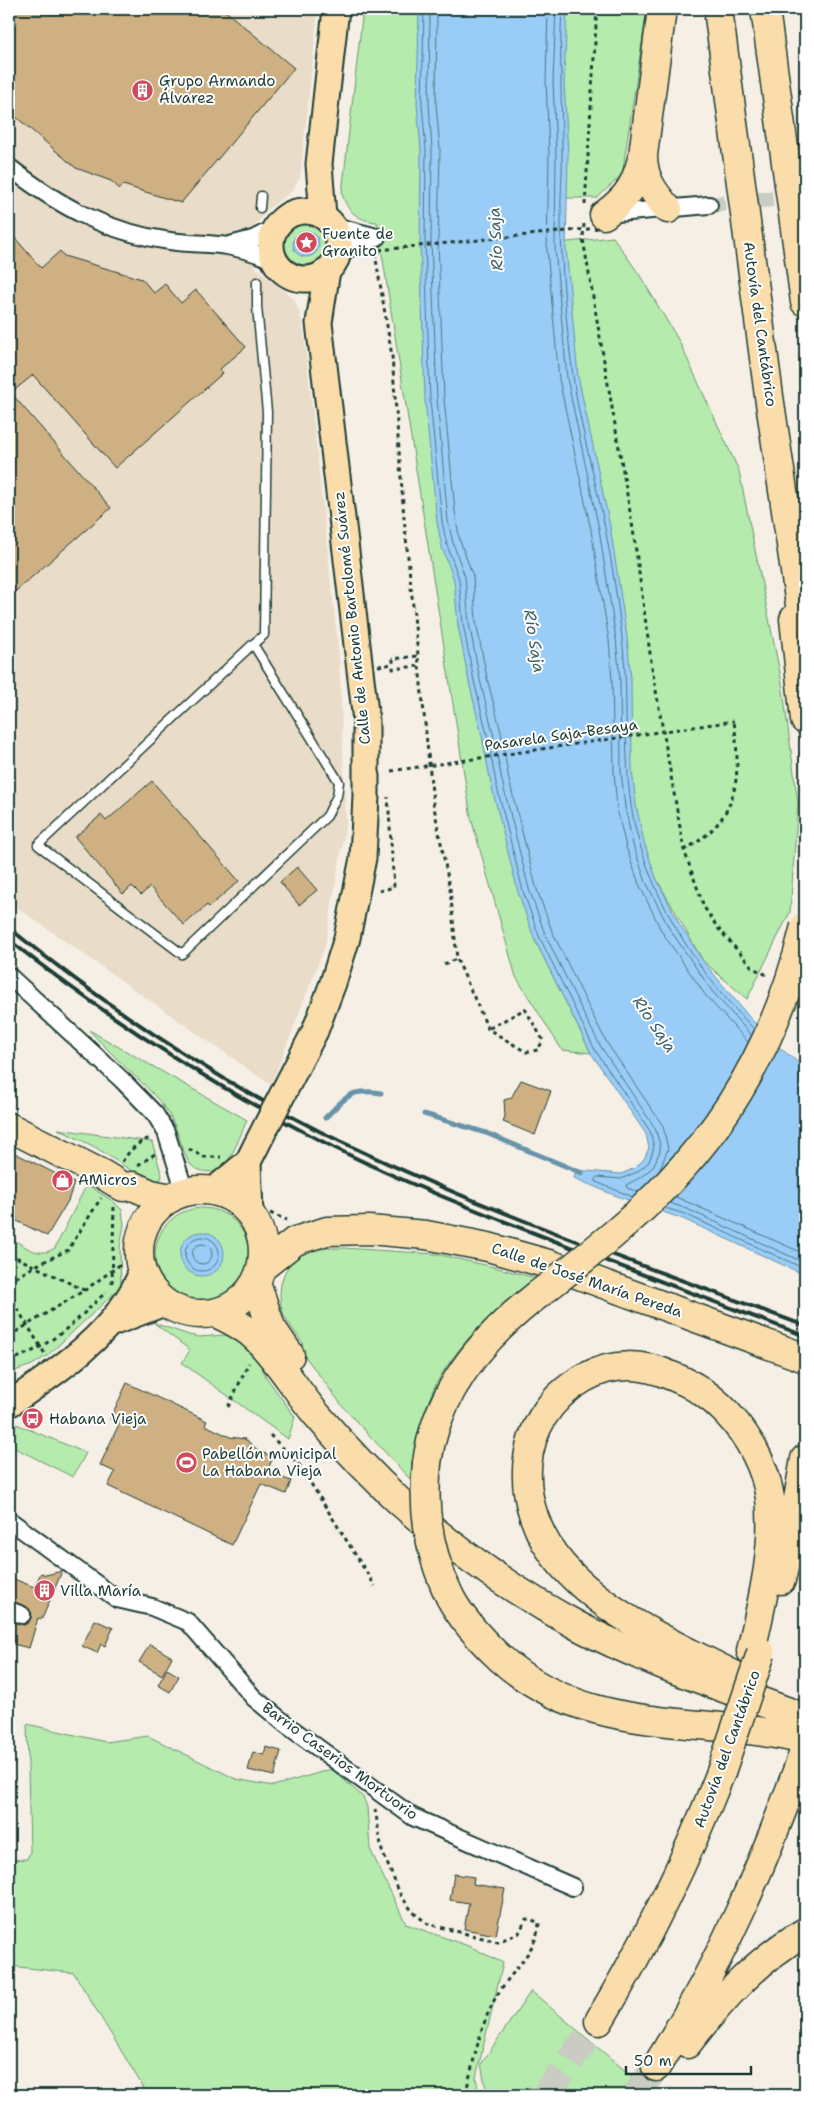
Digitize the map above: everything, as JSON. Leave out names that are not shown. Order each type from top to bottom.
[{"type":"highway","points":[[593,217],[620,203],[631,189],[639,172],[643,155],[662,9]]},
{"type":"highway","name":"Autovía del Cantábrico","points":[[718,9],[769,396],[805,639]]},
{"type":"highway","points":[[765,9],[805,302]]},
{"type":"highway","points":[[643,155],[643,169],[649,184],[668,209]]},
{"type":"highway","points":[[769,396],[805,720]]},
{"type":"highway","points":[[805,926],[792,976],[771,1032],[746,1082],[714,1130],[676,1175],[645,1206],[494,1333],[459,1376],[439,1416],[427,1463],[425,1489],[428,1530],[436,1566],[450,1596],[459,1612],[482,1640],[520,1676],[541,1688],[587,1708],[655,1721],[781,1734],[805,1740]]},
{"type":"highway","points":[[9,1127],[115,1182],[133,1186],[151,1194],[178,1195],[199,1190],[212,1191],[230,1197],[257,1215],[263,1248],[259,1275],[271,1327],[318,1392],[381,1462],[441,1518],[500,1562],[579,1613],[633,1639],[805,1702]]},
{"type":"highway","points":[[115,1182],[134,1209],[144,1229]]},
{"type":"highway","points":[[178,1195],[152,1214],[144,1229],[139,1255],[132,1268],[164,1302],[172,1308],[189,1314],[216,1313],[239,1302],[259,1275]]},
{"type":"highway","name":"Calle de José María Pereda","points":[[257,1215],[291,1229],[407,1232],[496,1249],[591,1278],[794,1354]]},
{"type":"highway","name":"Calle de José María Pereda","points":[[259,1275],[295,1241],[327,1231]]},
{"type":"highway","points":[[216,1313],[255,1336],[316,1414],[352,1454],[398,1499],[440,1536],[487,1572],[533,1601],[580,1627],[643,1656],[805,1718]]},
{"type":"highway","points":[[734,1676],[642,1627],[596,1597],[562,1565],[538,1529],[527,1485],[529,1447],[536,1428],[545,1412],[556,1397],[573,1384],[592,1374],[624,1366],[661,1371],[702,1391],[719,1404],[737,1423],[749,1441],[764,1472],[770,1498],[771,1523],[768,1566],[756,1652]]},
{"type":"highway","name":"Autovía del Cantábrico","points":[[599,2021],[668,1894],[696,1834],[721,1772],[791,1539],[805,1459]]},
{"type":"highway","points":[[805,1749],[761,1867],[726,1944],[661,2070],[720,2002],[741,1981],[765,1960],[805,1932]]},
{"type":"main road","points":[[296,212],[308,191],[319,164],[336,9]]},
{"type":"main road","points":[[319,164],[329,221],[339,244],[332,262],[312,278],[295,277],[284,271],[275,261],[271,244],[276,227],[281,220],[296,212],[310,211],[329,221]]},
{"type":"main road","name":"Calle de Antonio Bartolomé Suárez","points":[[212,1191],[252,1154],[315,1030],[333,983],[351,922],[363,858],[366,796],[366,721],[319,323],[332,262]]},
{"type":"main road","name":"Calle de Antonio Bartolomé Suárez","points":[[295,277],[319,323]]},
{"type":"main road","name":"Calle de Antonio Bartolomé Suárez","points":[[252,1154],[257,1215]]},
{"type":"main road","points":[[9,1404],[51,1374],[112,1323],[133,1294],[132,1268]]},
{"type":"main road","points":[[112,1323],[164,1302]]},
{"type":"street","points":[[9,167],[66,208],[106,226],[153,238],[184,243],[226,246],[275,261]]},
{"type":"street","points":[[593,217],[709,205]]},
{"type":"street","points":[[329,221],[378,243]]},
{"type":"street","points":[[226,246],[253,239],[276,227]]},
{"type":"street","points":[[332,262],[378,243]]},
{"type":"street","points":[[9,976],[146,1103],[161,1123],[171,1148],[178,1195]]},
{"type":"street","name":"Barrio Caserios Mortuorio","points":[[9,1520],[117,1599],[152,1607],[188,1622],[254,1698],[288,1726],[413,1817],[573,1887]]},
{"type":"lane","points":[[260,208],[261,196]]},
{"type":"lane","points":[[253,644],[339,782],[337,796],[327,816],[182,954],[38,845],[253,644],[264,635],[267,412],[257,306],[257,282]]},
{"type":"path","points":[[597,9],[593,217],[583,239],[633,529],[652,668],[684,850],[704,907],[717,927],[752,968],[775,980]]},
{"type":"path","points":[[488,1029],[525,1010],[543,1040],[538,1050],[526,1052],[488,1029],[457,959],[450,890],[433,802],[404,518],[392,356],[374,250],[378,243],[593,217]]},
{"type":"path","points":[[417,656],[393,659],[393,669],[418,666]]},
{"type":"path","points":[[381,666],[393,664]]},
{"type":"path","name":"Pasarela Saja-Besaya","points":[[390,771],[734,721],[739,758],[737,780],[729,806],[719,822],[702,840],[684,850]]},
{"type":"path","points":[[377,897],[379,889],[394,887],[388,790]]},
{"type":"path","points":[[444,964],[457,959]]},
{"type":"path","points":[[9,1282],[35,1266],[68,1250],[115,1182],[128,1153],[143,1140],[152,1137]]},
{"type":"path","points":[[9,1361],[40,1347],[63,1333],[111,1287],[115,1182],[152,1154],[179,1145],[204,1158],[252,1154]]},
{"type":"path","points":[[257,1215],[296,1220]]},
{"type":"path","points":[[9,1254],[85,1290]]},
{"type":"path","points":[[9,1336],[85,1290],[113,1269],[132,1268]]},
{"type":"path","points":[[9,1295],[26,1326],[47,1356],[43,1367],[51,1374]]},
{"type":"path","points":[[228,1407],[250,1362]]},
{"type":"path","points":[[270,1435],[300,1466],[375,1586]]},
{"type":"path","points":[[374,1789],[382,1851],[401,1896],[412,1912],[428,1924],[498,1942],[519,1932],[526,1919],[539,1922],[538,1934],[517,1970],[496,1996],[481,2032],[465,2095]]},
{"type":"shaded area","points":[[9,9],[318,9],[300,178],[291,192],[269,208],[256,224],[255,267],[295,300],[303,326],[339,655],[346,822],[325,946],[271,1085],[9,902]]},
{"type":"green space","points":[[363,9],[431,9],[458,625],[506,842],[534,938],[591,1053],[562,1050],[516,977],[471,818],[377,222],[364,220],[354,214],[347,205],[342,193]]},
{"type":"green space","points":[[551,9],[647,9],[622,175],[597,198],[548,198]]},
{"type":"green space","points":[[308,222],[317,226],[323,232],[327,239],[328,249],[319,262],[305,266],[289,257],[285,250],[284,242],[286,235],[291,229],[298,224]]},
{"type":"green space","points":[[613,237],[639,274],[679,341],[739,471],[782,683],[798,803],[790,912],[747,999],[703,961],[656,878],[614,764],[550,244]]},
{"type":"green space","points":[[89,1030],[247,1120],[230,1157],[221,1168],[213,1172],[206,1172],[196,1169],[191,1165],[185,1155],[173,1121],[160,1102]]},
{"type":"green space","points":[[58,1129],[152,1142],[162,1176],[161,1179],[155,1182],[144,1179],[95,1147]]},
{"type":"green space","points":[[89,1186],[113,1201],[122,1210],[124,1225],[120,1247],[121,1287],[47,1356],[32,1365],[9,1373],[9,1237],[37,1252],[49,1251],[55,1248],[85,1188]]},
{"type":"green space","points":[[202,1208],[220,1212],[235,1222],[245,1237],[249,1255],[245,1273],[235,1288],[220,1298],[202,1302],[184,1298],[169,1288],[159,1273],[155,1255],[159,1237],[169,1222],[184,1212]]},
{"type":"green space","points":[[344,1248],[436,1254],[536,1278],[507,1301],[478,1328],[464,1343],[442,1374],[433,1390],[425,1412],[416,1445],[410,1479],[344,1408],[298,1347],[303,1344],[286,1319],[281,1306],[280,1296],[283,1277],[293,1261],[309,1251]]},
{"type":"green space","points":[[154,1323],[189,1335],[199,1337],[225,1335],[243,1342],[258,1358],[266,1377],[295,1417],[288,1439],[182,1363],[190,1350]]},
{"type":"green space","points":[[16,1424],[86,1453],[73,1477],[9,1445],[9,1429]]},
{"type":"green space","points":[[27,1724],[106,1742],[148,1736],[236,1779],[273,1786],[332,1769],[363,1797],[367,1807],[370,1849],[406,1924],[471,1947],[503,1963],[476,2077],[479,2095],[148,2095],[74,1973],[9,1966],[9,1860],[27,1859],[30,1852]]},
{"type":"green space","points":[[531,1991],[654,2095],[487,2095],[481,2064]]},
{"type":"water","name":"Río Saja","points":[[419,9],[567,9],[564,81],[568,154],[566,248],[578,376],[610,526],[627,637],[631,679],[632,770],[636,805],[644,842],[656,878],[679,923],[703,961],[750,1018],[779,1047],[805,1068],[805,1275],[683,1219],[614,1195],[574,1178],[576,1170],[621,1174],[635,1168],[644,1159],[649,1148],[646,1134],[591,1053],[534,938],[518,892],[491,784],[469,682],[458,625],[454,580],[442,547],[437,522],[425,400],[420,241],[421,150],[417,104]]},
{"type":"water","points":[[306,231],[315,235],[319,244],[315,253],[306,257],[297,253],[293,244],[297,235]]},
{"type":"water","points":[[202,1232],[214,1236],[220,1242],[224,1254],[220,1266],[214,1272],[202,1276],[190,1272],[184,1266],[180,1254],[184,1242],[190,1236]]},
{"type":"building","name":"Grupo Armando Álvarez","points":[[9,9],[223,9],[294,68],[181,203],[123,185],[120,189],[111,181],[76,168],[9,111]]},
{"type":"building","points":[[9,231],[41,268],[60,251],[64,256],[142,279],[154,293],[165,284],[181,303],[196,290],[246,347],[220,369],[223,373],[115,468],[33,375],[11,393],[111,508],[9,597]]},
{"type":"building","points":[[152,781],[239,881],[209,907],[207,905],[184,925],[150,887],[141,895],[132,886],[123,894],[75,837],[101,815],[106,821]]},
{"type":"building","points":[[297,867],[317,890],[299,905],[280,882]]},
{"type":"building","points":[[521,1080],[551,1091],[535,1135],[503,1122],[505,1116],[504,1100],[511,1098]]},
{"type":"building","points":[[9,1150],[74,1183],[68,1201],[47,1236],[9,1217]]},
{"type":"building","name":"Pabellón municipal La Habana Vieja","points":[[127,1383],[207,1421],[205,1425],[230,1437],[245,1439],[259,1451],[273,1457],[267,1472],[291,1481],[286,1494],[261,1484],[232,1545],[108,1486],[115,1472],[100,1465],[119,1424],[110,1419]]},
{"type":"building","points":[[62,1571],[42,1619],[38,1618],[29,1648],[9,1643],[9,1621],[24,1625],[29,1622],[32,1614],[26,1606],[9,1600],[9,1577],[34,1587],[41,1573],[46,1575]]},
{"type":"building","points":[[95,1620],[113,1628],[105,1646],[101,1644],[97,1653],[82,1646]]},
{"type":"building","points":[[150,1644],[172,1657],[162,1675],[139,1662]]},
{"type":"building","points":[[167,1669],[179,1676],[170,1692],[158,1685]]},
{"type":"building","points":[[266,1747],[281,1751],[274,1776],[248,1770],[253,1752],[264,1755]]},
{"type":"building","points":[[454,1874],[474,1877],[473,1884],[505,1889],[496,1935],[464,1929],[469,1903],[450,1900]]},
{"type":"waterway","points":[[325,1118],[338,1105],[355,1093],[381,1093]]},
{"type":"waterway","points":[[424,1114],[486,1133],[582,1173]]},
{"type":"tunnel","points":[[709,205],[805,196]]},
{"type":"tunnel","points":[[545,2095],[599,2021]]},
{"type":"tunnel","points":[[636,2095],[656,2067]]},
{"type":"railway","points":[[9,928],[83,985],[160,1038],[239,1087],[321,1132],[380,1160],[500,1211],[805,1326]]},
{"type":"railway","points":[[9,940],[97,1006],[143,1037],[236,1095],[333,1147],[407,1182],[480,1212],[805,1336]]},
{"type":"place","name":"Grupo Armando Álvarez","points":[[143,90]]},
{"type":"place","name":"Fuente de Granito","points":[[306,243]]},
{"type":"place","name":"AMicros","points":[[62,1180]]},
{"type":"place","name":"Habana Vieja","points":[[33,1419]]},
{"type":"place","name":"Pabellón municipal La Habana Vieja","points":[[186,1463]]},
{"type":"place","name":"Villa María","points":[[44,1591]]}]
